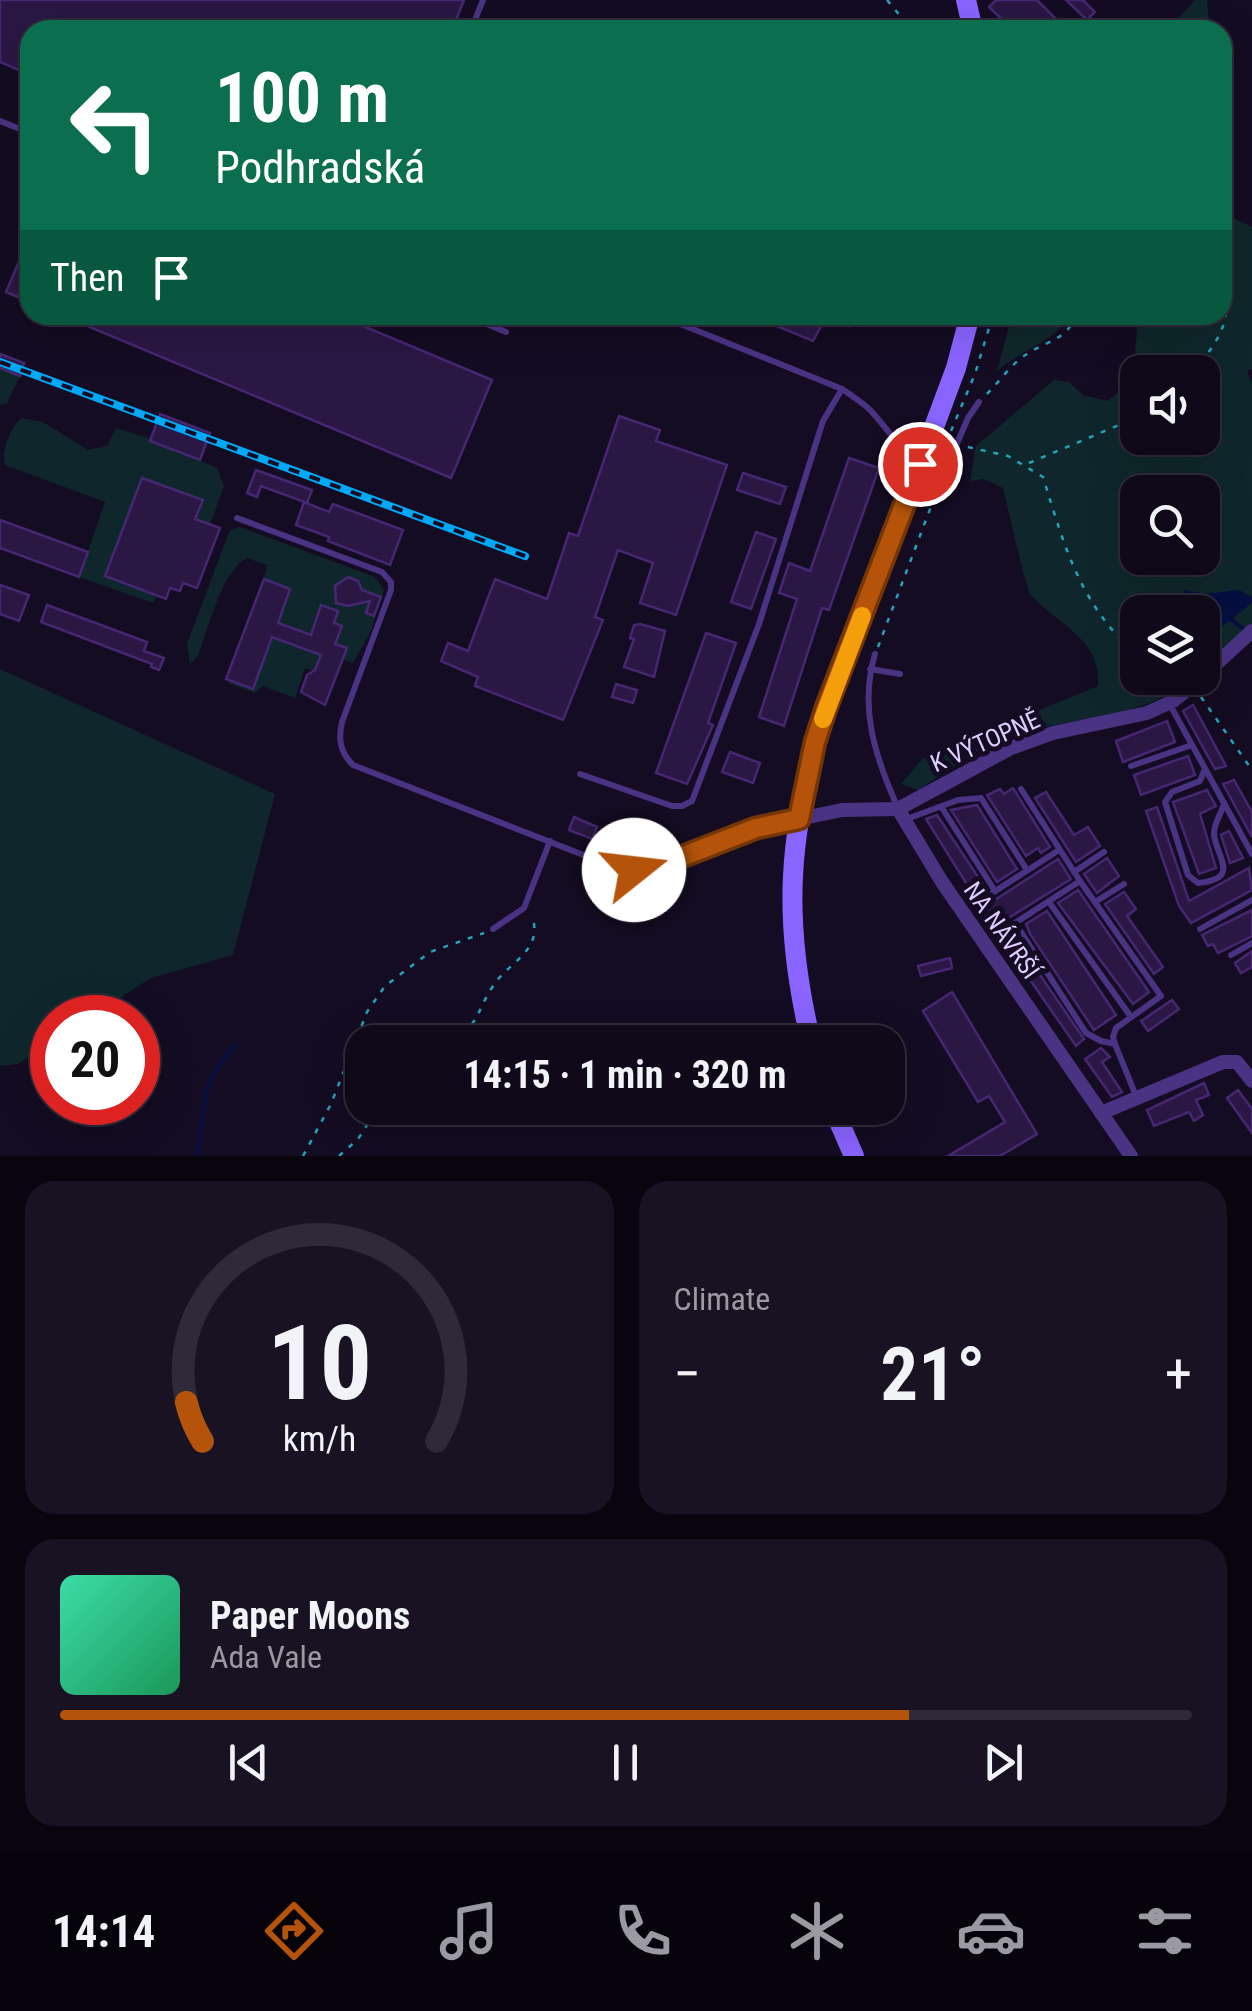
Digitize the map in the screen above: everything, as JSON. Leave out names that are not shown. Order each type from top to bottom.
[{"type":"main road","points":[[807,1025],[793,934],[792,875],[799,819],[821,725],[956,368],[967,325]]},
{"type":"main road","points":[[840,1125],[854,1156]]},
{"type":"street","name":"K VÝTOPNĚ","points":[[1220,661],[1252,631]]},
{"type":"street","name":"K VÝTOPNĚ","points":[[901,814],[1011,748],[1054,733],[1148,713],[1179,695]]},
{"type":"street","points":[[799,819],[842,810],[901,814]]},
{"type":"street","name":"NA NÁVRŠÍ","points":[[901,814],[942,882],[1131,1156]]},
{"type":"street","points":[[1101,1114],[1231,1060],[1242,1066],[1252,1081]]},
{"type":"lane","points":[[489,325],[506,332]]},
{"type":"lane","points":[[683,325],[842,389],[868,408],[920,464],[943,466],[953,457],[968,418],[979,402]]},
{"type":"lane","points":[[580,774],[672,806],[692,801],[759,624],[824,422],[842,389]]},
{"type":"lane","points":[[237,518],[382,572],[391,582],[342,722],[339,737],[352,765],[609,865],[634,870],[658,866],[756,828],[799,819]]},
{"type":"lane","points":[[875,654],[866,696],[871,732],[901,814],[981,798],[1027,870]]},
{"type":"lane","points":[[870,669],[900,674]]},
{"type":"lane","points":[[1169,703],[1252,854]]},
{"type":"lane","points":[[1131,766],[1192,745]]},
{"type":"lane","points":[[1205,769],[1200,781],[1172,792],[1165,802],[1188,875],[1198,883],[1219,877],[1224,870],[1226,862],[1214,830],[1224,803]]},
{"type":"lane","points":[[1020,789],[1161,996],[1116,1028],[1115,1044],[1137,1097]]},
{"type":"lane","points":[[942,808],[995,891]]},
{"type":"lane","points":[[493,929],[524,908],[550,842]]},
{"type":"lane","points":[[983,899],[1060,850]]},
{"type":"lane","points":[[1074,872],[1104,852]]},
{"type":"lane","points":[[1001,932],[1080,881]]},
{"type":"lane","points":[[1095,902],[1124,884]]},
{"type":"lane","points":[[1200,929],[1252,900]]},
{"type":"lane","points":[[1048,902],[1131,1017]]},
{"type":"lane","points":[[1015,923],[1086,1033],[1115,1044]]},
{"type":"lane","points":[[1231,955],[1252,944]]},
{"type":"path","points":[[887,0],[904,20]]},
{"type":"path","points":[[949,437],[991,325]]},
{"type":"path","points":[[979,402],[1024,355],[1060,338],[1072,325]]},
{"type":"path","points":[[1203,355],[1221,325]]},
{"type":"path","points":[[1026,465],[1120,425]]},
{"type":"path","points":[[958,446],[1008,456],[1042,476],[1073,566],[1092,606],[1120,641]]},
{"type":"path","points":[[875,654],[944,472]]},
{"type":"path","points":[[1208,695],[1252,770]]},
{"type":"path","points":[[473,1025],[495,981],[524,957],[532,944],[534,922],[524,908]]},
{"type":"path","points":[[303,1156],[331,1104],[367,1012],[385,986],[430,952],[493,929]]},
{"type":"path","points":[[339,1156],[367,1125]]},
{"type":"green space","points":[[1195,0],[1207,0],[1209,20],[1177,20]]},
{"type":"green space","points":[[1232,217],[1252,227],[1252,369],[1247,371],[1252,383],[1252,626],[1220,654],[1220,595],[1120,595],[1120,695],[1166,695],[1132,709],[1018,733],[979,751],[918,790],[901,784],[922,759],[1098,686],[1093,656],[1086,644],[1031,595],[1003,488],[984,479],[970,481],[976,446],[1054,380],[1069,382],[1083,395],[1108,401],[1120,391],[1120,455],[1220,455],[1220,355],[1135,355],[1137,325],[1232,325]]},
{"type":"green space","points":[[1009,325],[1063,325],[1050,337],[997,371]]},
{"type":"green space","points":[[0,368],[20,376],[7,403],[0,405]]},
{"type":"green space","points":[[22,418],[43,422],[88,450],[107,446],[116,428],[217,468],[224,486],[210,525],[195,519],[202,500],[142,478],[106,576],[157,596],[153,603],[79,577],[105,502],[5,465],[8,439]]},
{"type":"green space","points":[[240,527],[375,577],[384,590],[370,633],[353,663],[343,660],[346,648],[291,628],[286,642],[321,655],[314,671],[305,668],[295,698],[263,686],[255,693],[226,679],[253,689],[290,589],[264,579],[267,565],[247,558],[223,588],[198,656],[190,664],[187,644],[230,530]]},
{"type":"green space","points":[[0,669],[275,794],[233,955],[151,978],[124,995],[30,995],[30,1056],[18,1064],[0,1066]]},
{"type":"shaded area","points":[[1185,590],[1206,594],[1239,590],[1252,597],[1252,603],[1220,628],[1220,595],[1180,595]]},
{"type":"building","points":[[0,0],[464,0],[456,20],[20,20],[20,71],[0,62]]},
{"type":"building","points":[[996,0],[1037,0],[1057,20],[1003,20],[989,7]]},
{"type":"building","points":[[1066,0],[1083,0],[1095,12],[1087,20]]},
{"type":"building","points":[[20,259],[20,298],[6,292]]},
{"type":"building","points":[[85,325],[361,325],[492,380],[451,478]]},
{"type":"building","points":[[774,325],[822,325],[813,341]]},
{"type":"building","points":[[0,354],[24,363],[20,376],[0,368]]},
{"type":"building","points":[[160,414],[210,433],[200,460],[150,441]]},
{"type":"building","points":[[619,416],[660,430],[656,441],[727,465],[676,615],[640,603],[653,563],[618,550],[595,617],[603,620],[563,720],[475,686],[478,677],[441,661],[448,643],[468,651],[495,579],[547,599],[569,533],[578,536]]},
{"type":"building","points":[[849,458],[879,468],[829,610],[822,608],[784,726],[759,717],[797,599],[779,593],[789,563],[810,571]]},
{"type":"building","points":[[256,470],[312,490],[307,503],[261,486],[257,497],[247,493]]},
{"type":"building","points":[[743,473],[786,487],[780,504],[737,490]]},
{"type":"building","points":[[142,478],[203,500],[195,519],[220,528],[197,588],[183,583],[180,591],[170,588],[166,599],[105,576]]},
{"type":"building","points":[[304,502],[329,512],[333,504],[403,530],[390,565],[296,525]]},
{"type":"building","points":[[0,520],[88,552],[79,577],[0,548]]},
{"type":"building","points":[[756,532],[776,539],[751,609],[731,602]]},
{"type":"building","points":[[348,577],[358,581],[362,590],[381,597],[374,616],[366,613],[370,601],[348,606],[336,603],[335,586]]},
{"type":"building","points":[[264,579],[290,589],[278,623],[311,635],[321,605],[338,611],[334,623],[342,626],[335,644],[347,648],[325,705],[301,692],[321,655],[272,637],[253,689],[226,679]]},
{"type":"building","points":[[0,585],[29,595],[19,621],[0,614]]},
{"type":"building","points":[[47,605],[147,642],[144,651],[164,658],[159,670],[41,622]]},
{"type":"building","points":[[634,625],[665,631],[654,677],[624,667],[634,639],[630,638]]},
{"type":"building","points":[[706,633],[736,643],[708,723],[713,725],[687,784],[656,773]]},
{"type":"building","points":[[616,684],[637,690],[633,703],[612,697]]},
{"type":"building","points":[[1193,705],[1226,766],[1215,769],[1183,711]]},
{"type":"building","points":[[1167,721],[1175,742],[1123,762],[1116,741]]},
{"type":"building","points":[[730,752],[760,763],[753,783],[722,772]]},
{"type":"building","points":[[1188,756],[1195,775],[1141,795],[1134,775]]},
{"type":"building","points":[[1234,780],[1252,812],[1252,837],[1223,784]]},
{"type":"building","points":[[1013,788],[1050,847],[1041,853],[1038,848],[1026,856],[987,795],[1000,789],[1004,794]]},
{"type":"building","points":[[1207,790],[1216,806],[1200,814],[1216,868],[1199,874],[1173,802]]},
{"type":"building","points":[[1046,792],[1074,835],[1088,827],[1100,846],[1076,862],[1035,798]]},
{"type":"building","points":[[977,805],[1017,869],[997,882],[951,810]]},
{"type":"building","points":[[1157,807],[1189,901],[1249,868],[1252,890],[1191,923],[1179,906],[1146,811]]},
{"type":"building","points":[[937,815],[986,889],[976,899],[926,819]]},
{"type":"building","points":[[574,817],[597,827],[592,839],[569,830]]},
{"type":"building","points":[[1229,831],[1243,858],[1230,863],[1221,835]]},
{"type":"building","points":[[1107,858],[1119,876],[1097,893],[1084,874]]},
{"type":"building","points":[[1058,859],[1071,879],[994,927],[980,905],[987,905]]},
{"type":"building","points":[[1078,890],[1149,992],[1133,1004],[1058,903]]},
{"type":"building","points":[[1124,892],[1136,909],[1127,916],[1163,967],[1154,974],[1105,904]]},
{"type":"building","points":[[1252,910],[1252,936],[1218,953],[1213,944],[1208,946],[1202,935]]},
{"type":"building","points":[[1047,911],[1116,1015],[1094,1030],[1026,924]]},
{"type":"building","points":[[1014,937],[1084,1039],[1076,1046],[1005,944]]},
{"type":"building","points":[[1252,951],[1252,967],[1241,973],[1235,963]]},
{"type":"building","points":[[950,958],[952,968],[921,976],[918,966]]},
{"type":"building","points":[[952,992],[1037,1134],[1000,1156],[948,1156],[1005,1122],[989,1096],[978,1102],[923,1011]]},
{"type":"building","points":[[1172,1000],[1179,1009],[1148,1031],[1141,1021]]},
{"type":"building","points":[[1101,1048],[1110,1057],[1102,1062],[1122,1092],[1112,1097],[1085,1059]]},
{"type":"building","points":[[1204,1083],[1209,1095],[1196,1100],[1203,1115],[1194,1121],[1189,1112],[1154,1126],[1147,1110]]},
{"type":"building","points":[[1238,1090],[1252,1109],[1252,1133],[1227,1098]]},
{"type":"waterway","points":[[1229,618],[1245,630]]},
{"type":"waterway","points":[[197,1156],[208,1086],[235,1045]]},
{"type":"railway","points":[[0,362],[525,556]]},
{"type":"slow traffic","points":[[823,719],[862,616]]},
{"type":"route","points":[[634,870],[658,866],[756,828],[799,819],[826,708],[920,464]]}]
